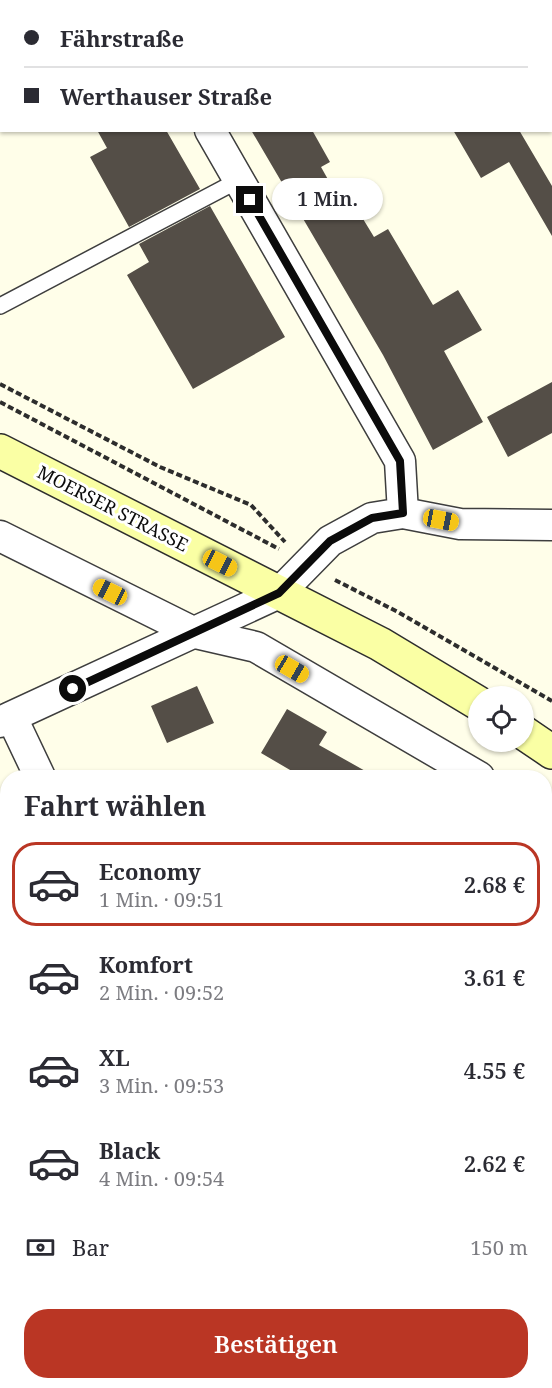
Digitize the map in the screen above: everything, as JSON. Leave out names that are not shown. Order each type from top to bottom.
[{"type":"main road","name":"MOERSER STRASSE","points":[[0,450],[380,644],[468,697]]},
{"type":"main road","points":[[534,740],[552,752]]},
{"type":"street","points":[[211,132],[400,461],[403,513]]},
{"type":"street","points":[[36,770],[6,720],[279,593],[330,541],[372,518],[403,513],[459,524],[552,525]]},
{"type":"street","points":[[0,536],[195,633],[256,647],[467,770]]},
{"type":"lane","points":[[0,306],[239,180]]},
{"type":"path","points":[[0,384],[160,467],[251,505],[305,565]]},
{"type":"path","points":[[0,402],[251,533],[305,565],[398,612],[552,701]]},
{"type":"building","points":[[98,132],[167,132],[200,189],[129,227],[90,157],[107,148]]},
{"type":"building","points":[[252,132],[313,132],[330,162],[321,167],[348,215],[357,209],[374,237],[388,229],[433,305],[458,290],[482,330],[444,351],[483,422],[433,450],[383,355]]},
{"type":"building","points":[[454,132],[520,132],[552,186],[552,236],[509,162],[481,178]]},
{"type":"building","points":[[210,206],[285,337],[193,389],[127,275],[149,262],[139,244]]},
{"type":"building","points":[[552,382],[552,433],[508,457],[487,417]]},
{"type":"building","points":[[197,686],[214,723],[167,743],[151,706]]},
{"type":"building","points":[[287,709],[327,732],[319,745],[364,770],[290,770],[261,753]]},
{"type":"route","points":[[73,689],[279,593],[330,541],[372,518],[403,513],[400,461],[250,200]]}]
